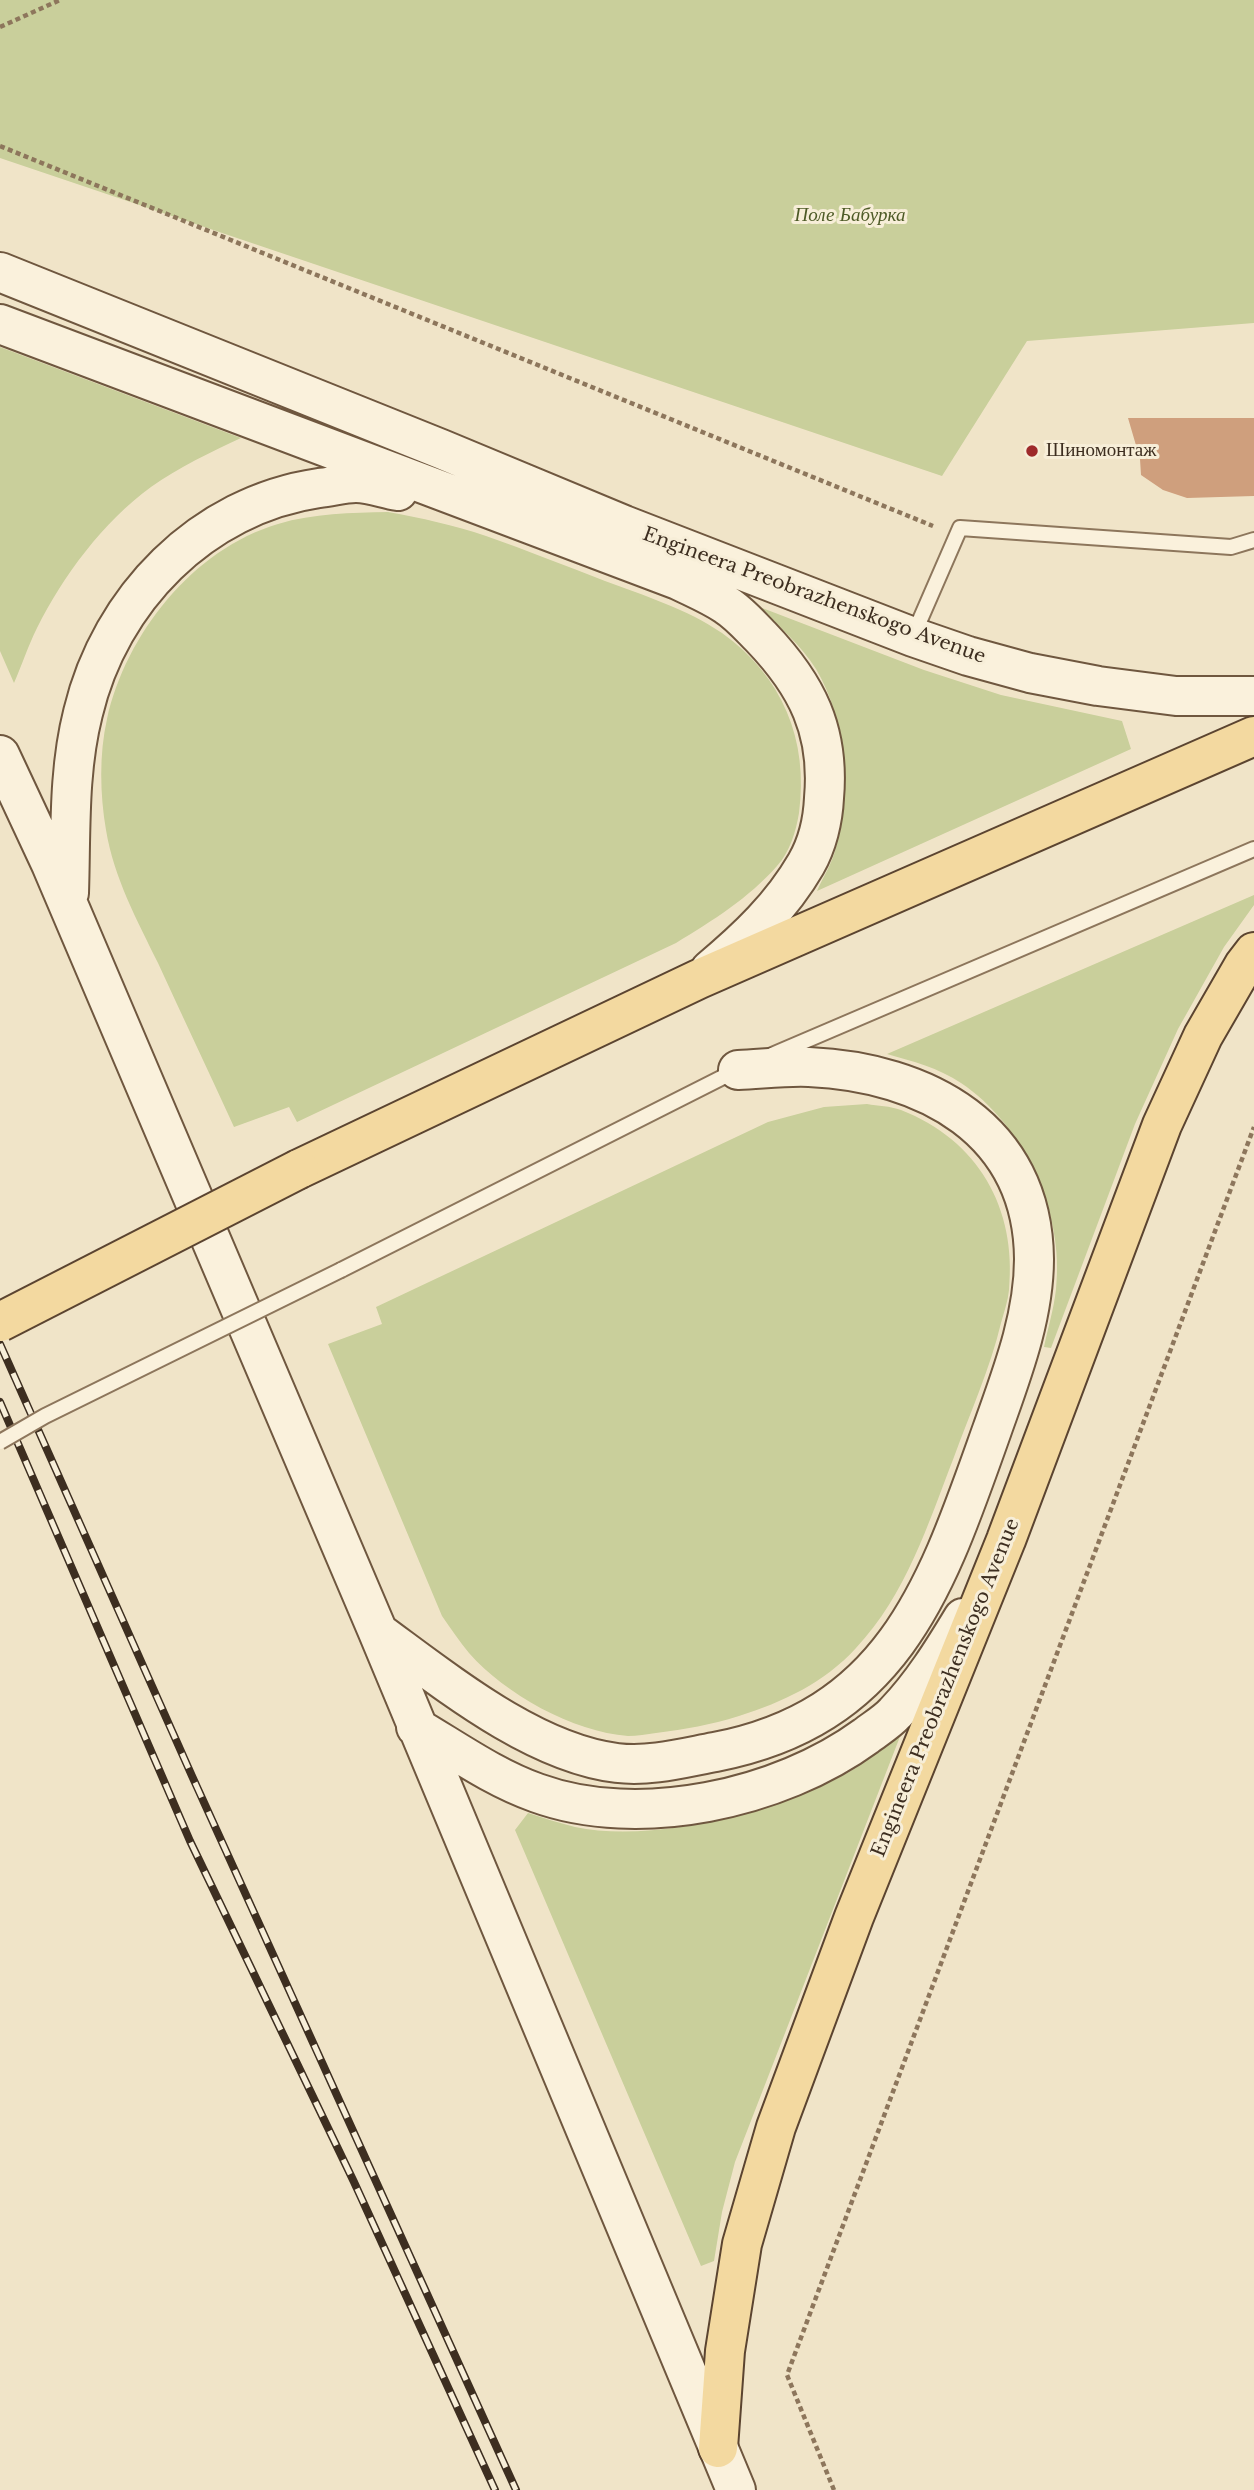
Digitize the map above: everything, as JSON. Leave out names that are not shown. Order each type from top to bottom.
[{"type":"main road","name":"Engineera Preobrazhenskogo Avenue","points":[[0,272],[624,525],[968,656],[1030,673],[1098,686],[1176,696],[1254,696]]},
{"type":"main road","points":[[0,324],[678,580],[726,605],[748,624],[784,662],[807,698],[822,737],[827,774],[823,817],[807,862],[774,910],[747,939],[699,979]]},
{"type":"main road","points":[[69,906],[72,766],[83,710],[106,648],[137,598],[176,554],[211,528],[250,506],[299,491],[357,483],[490,510]]},
{"type":"main road","points":[[0,1322],[299,1169],[699,979],[1254,736]]},
{"type":"main road","points":[[0,755],[69,906],[379,1632],[416,1727],[736,2490]]},
{"type":"main road","name":"Engineera Preobrazhenskogo Avenue","points":[[718,2448],[725,2350],[742,2244],[776,2127],[853,1917],[1006,1540],[1162,1125],[1203,1036],[1254,952]]},
{"type":"main road","points":[[379,1632],[464,1694],[524,1731],[576,1753],[607,1761],[661,1763],[734,1749],[805,1724],[845,1697],[885,1659],[929,1592],[957,1528],[1015,1364],[1029,1306],[1034,1260],[1029,1215],[1013,1171],[991,1139],[967,1116],[931,1095],[897,1081],[854,1071],[807,1067],[738,1070]]},
{"type":"main road","points":[[416,1727],[486,1768],[536,1793],[582,1806],[625,1810],[671,1808],[727,1797],[790,1778],[845,1751],[894,1715],[939,1658],[1006,1540]]},
{"type":"lane","points":[[913,637],[960,528],[1231,547],[1254,540]]},
{"type":"lane","points":[[0,1442],[45,1416],[738,1070],[1254,849]]},
{"type":"path","points":[[0,27],[60,0]]},
{"type":"path","points":[[0,146],[957,536]]},
{"type":"path","points":[[834,2490],[787,2375],[1254,1127]]},
{"type":"green space","name":"Поле Бабурка","points":[[0,0],[1254,0],[1254,323],[1027,341],[942,476],[0,158]]},
{"type":"green space","points":[[0,347],[241,438],[195,460],[151,487],[101,533],[47,608],[14,683],[0,651]]},
{"type":"green space","points":[[388,512],[450,525],[501,541],[665,604],[722,633],[761,669],[787,712],[800,760],[801,786],[796,827],[786,854],[766,878],[730,908],[676,943],[297,1122],[289,1107],[234,1127],[120,882],[106,830],[103,803],[102,760],[107,719],[116,687],[147,627],[168,599],[192,574],[218,553],[247,536],[292,520],[333,514]]},
{"type":"green space","points":[[757,606],[924,670],[1001,695],[1122,721],[1131,749],[817,891],[833,858],[841,825],[844,779],[840,733],[826,689],[816,669],[796,644]]},
{"type":"green space","points":[[1254,895],[1254,905],[1224,947],[1178,1029],[1135,1124],[1051,1348],[1044,1347],[1055,1296],[1057,1260],[1047,1202],[1036,1174],[1004,1122],[984,1101],[944,1073],[887,1054]]},
{"type":"green space","points":[[867,1104],[901,1110],[928,1123],[951,1139],[971,1159],[987,1180],[999,1205],[1010,1260],[1008,1298],[991,1357],[925,1533],[902,1582],[874,1627],[844,1660],[802,1690],[755,1710],[698,1726],[628,1736],[585,1727],[541,1708],[501,1683],[484,1668],[469,1653],[442,1616],[328,1344],[382,1324],[376,1307],[768,1122],[824,1107]]},
{"type":"green space","points":[[901,1734],[735,2162],[722,2212],[714,2261],[701,2266],[515,1830],[528,1813],[575,1827],[641,1831],[678,1827],[752,1811],[788,1799],[849,1772]]},
{"type":"building","points":[[1128,418],[1254,418],[1254,496],[1187,498],[1163,490],[1141,475],[1140,459]]},
{"type":"railway","points":[[0,1344],[192,1776],[516,2490]]},
{"type":"railway","points":[[0,1402],[190,1841],[354,2182],[495,2490]]},
{"type":"place","name":"Шиномонтаж","points":[[1032,451]]}]
